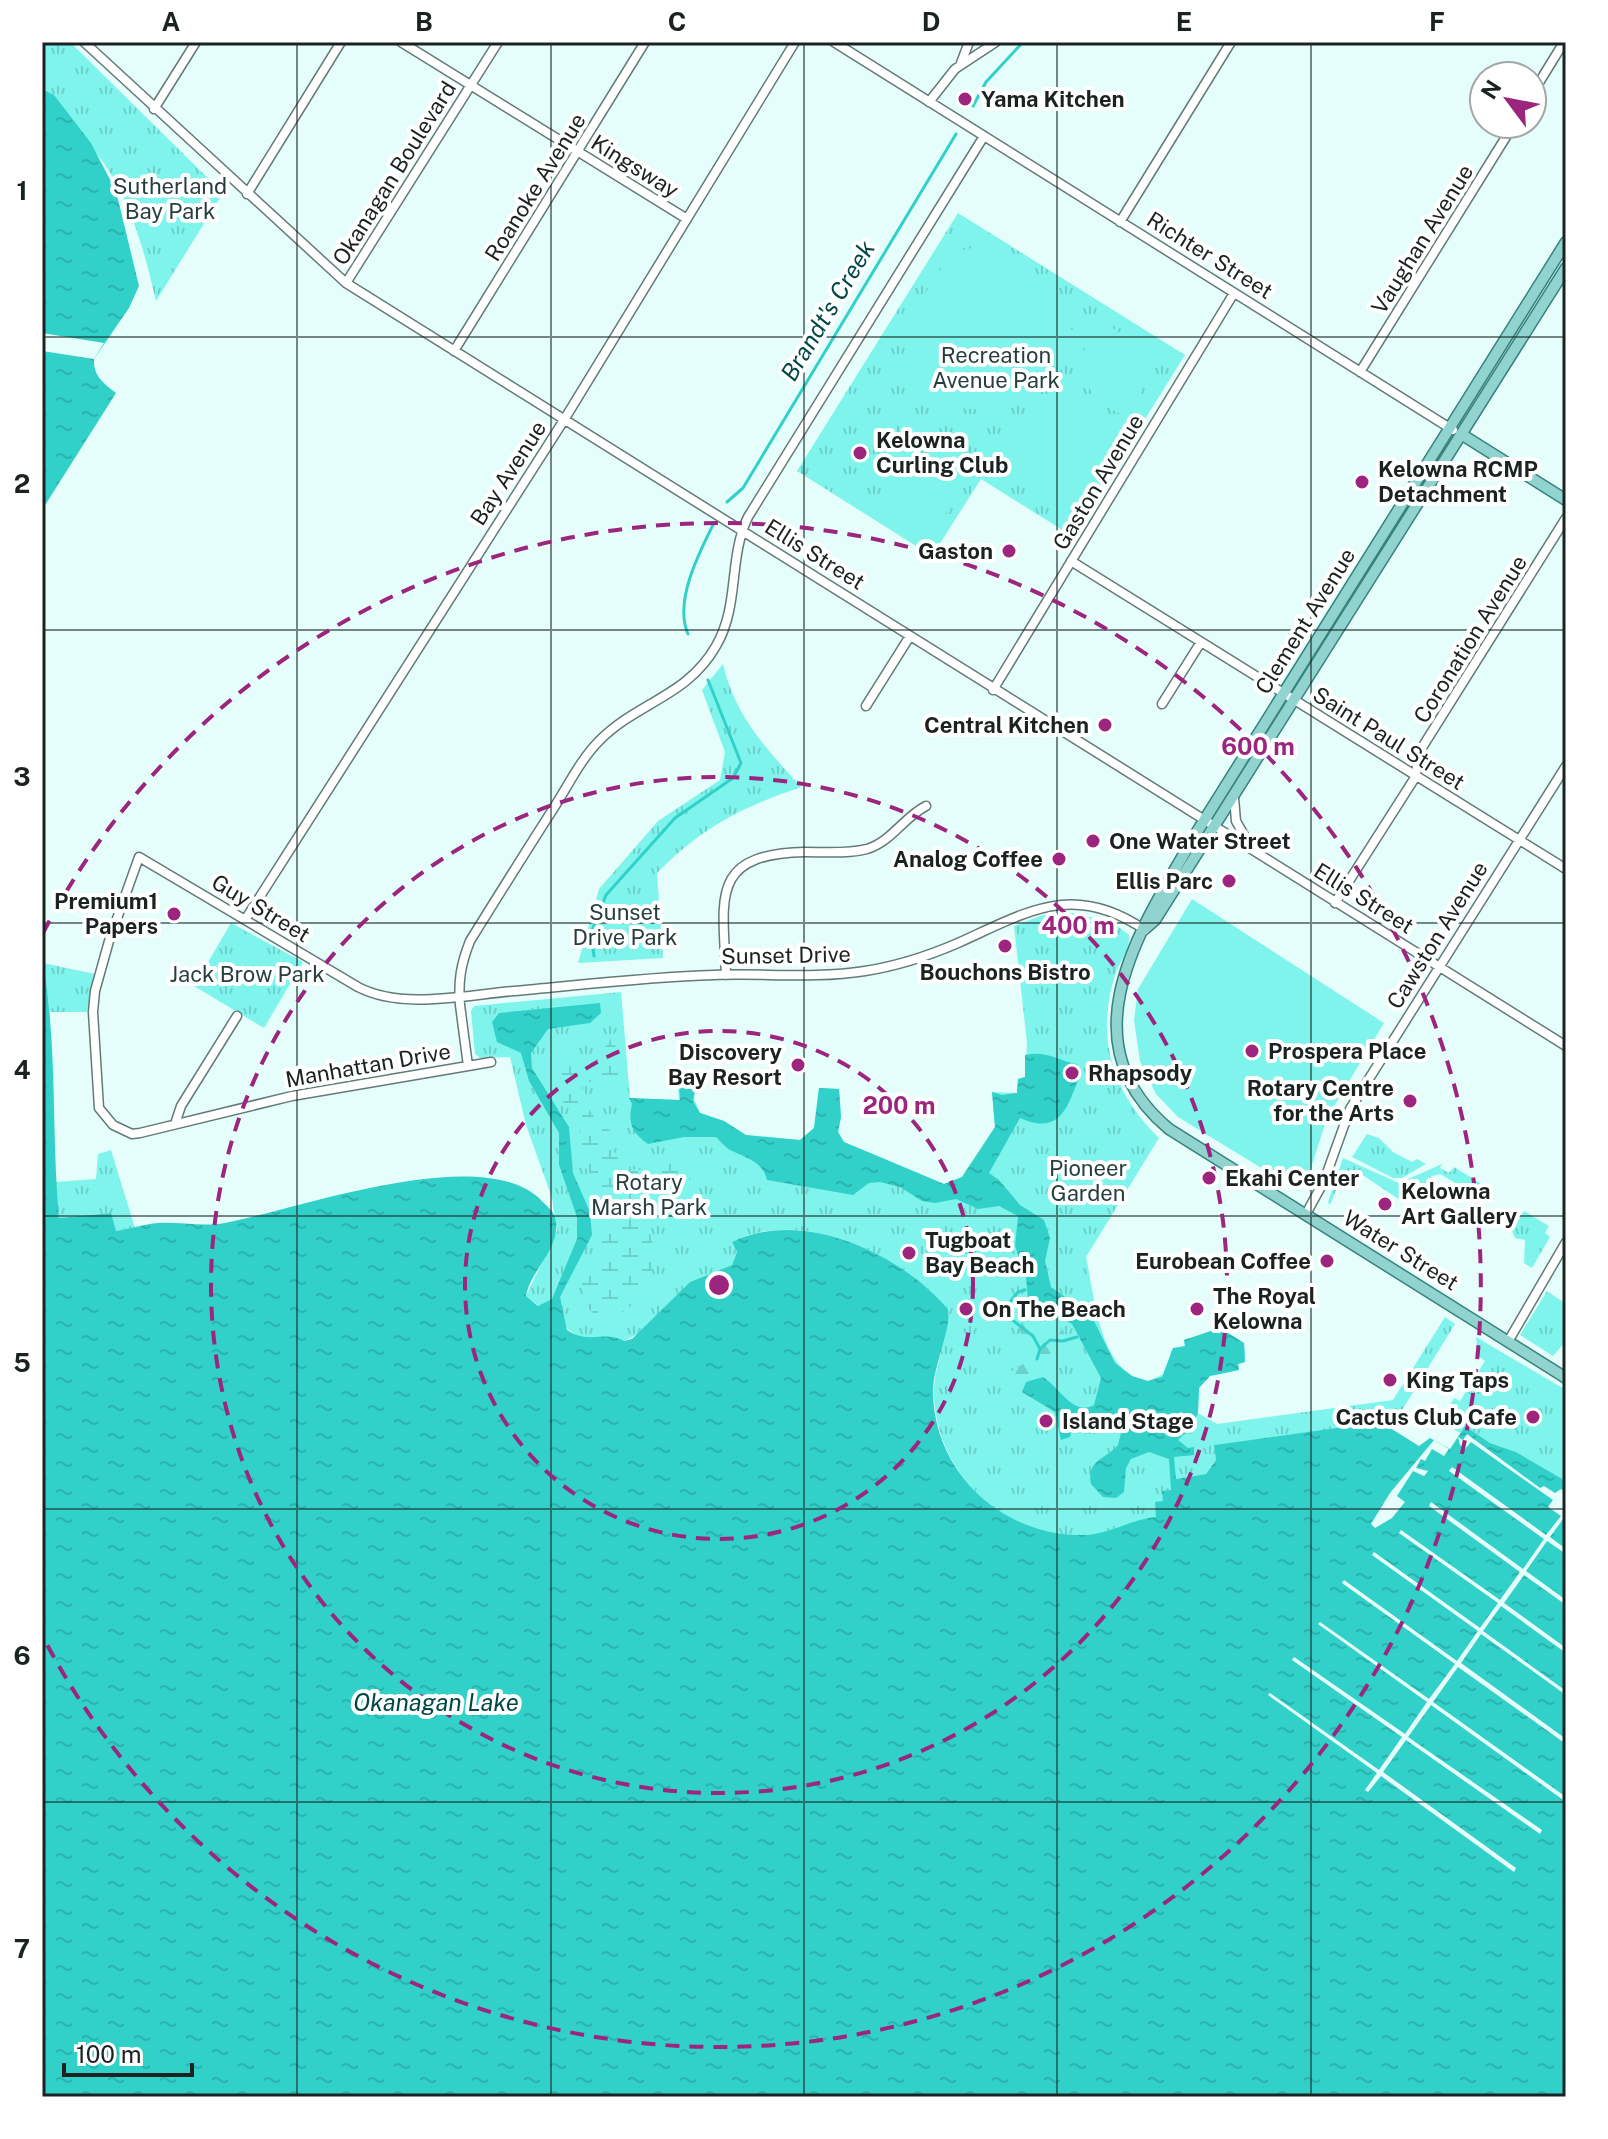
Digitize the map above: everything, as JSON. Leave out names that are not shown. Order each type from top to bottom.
[{"type":"main road","name":"Clement Avenue","points":[[1145,930],[1148,916],[1205,819],[1566,242]]},
{"type":"main road","name":"Clement Avenue","points":[[1145,930],[1155,920],[1235,795],[1566,268]]},
{"type":"main road","name":"Richter Street","points":[[1461,434],[1566,500]]},
{"type":"main road","name":"Water Street","points":[[1145,930],[1123,975],[1115,1025],[1121,1058],[1137,1094],[1169,1129],[1563,1374]]},
{"type":"street","name":"Ellis Street","points":[[84,42],[346,283],[1566,1046]]},
{"type":"street","points":[[154,109],[196,42]]},
{"type":"street","points":[[247,194],[341,42]]},
{"type":"street","name":"Kingsway","points":[[401,42],[687,219]]},
{"type":"street","name":"Okanagan Boulevard","points":[[346,283],[498,42]]},
{"type":"street","name":"Roanoke Avenue","points":[[454,351],[645,42]]},
{"type":"street","name":"Bay Avenue","points":[[245,920],[564,420],[795,42]]},
{"type":"street","name":"Richter Street","points":[[834,42],[1461,434]]},
{"type":"street","points":[[961,63],[969,42]]},
{"type":"street","points":[[1120,222],[1231,42]]},
{"type":"street","points":[[1548,68],[1564,42]]},
{"type":"street","points":[[929,102],[961,63],[992,43]]},
{"type":"street","name":"Manhattan Drive","points":[[139,857],[93,999],[97,1101],[113,1125],[132,1134],[292,1096],[468,1066],[458,973],[470,941],[590,752],[627,718],[676,691],[695,674],[716,646],[729,615],[735,549],[742,530],[984,136]]},
{"type":"street","name":"Vaughan Avenue","points":[[1360,372],[1504,140]]},
{"type":"street","name":"Gaston Avenue","points":[[993,690],[1234,293]]},
{"type":"street","name":"Coronation Avenue","points":[[1335,903],[1416,776],[1418,754],[1566,518]]},
{"type":"street","name":"Saint Paul Street","points":[[1071,561],[1566,869]]},
{"type":"street","points":[[866,706],[910,636]]},
{"type":"street","points":[[1162,704],[1201,642]]},
{"type":"street","name":"Cawston Avenue","points":[[1306,1214],[1324,1181],[1343,1122],[1566,766]]},
{"type":"street","points":[[1235,795],[1236,821],[1255,851]]},
{"type":"street","points":[[726,975],[725,895],[734,873],[742,865],[765,856],[864,849],[886,839],[914,811],[926,806]]},
{"type":"street","name":"Guy Street","points":[[139,857],[371,993],[401,998],[459,995]]},
{"type":"street","name":"Sunset Drive","points":[[459,995],[726,975],[814,977],[894,966],[939,951],[1019,913],[1056,904],[1102,909],[1145,930]]},
{"type":"street","points":[[175,1124],[181,1106],[237,1016]]},
{"type":"street","points":[[468,1066],[491,1062]]},
{"type":"street","points":[[1509,1340],[1566,1242]]},
{"type":"green space","name":"Sutherland Bay Park","points":[[42,42],[70,42],[223,193],[156,301],[132,218],[106,166],[89,144],[42,111]]},
{"type":"green space","name":"Recreation Avenue Park","points":[[958,213],[1185,355],[1072,536],[981,479],[932,556],[797,471]]},
{"type":"green space","points":[[978,247],[1012,269],[1074,332],[1062,368],[1040,393],[1010,407],[945,407],[922,395],[898,370],[924,295],[952,252]]},
{"type":"green space","points":[[1101,321],[1157,356],[1158,363],[1125,415],[1098,399],[1084,375],[1085,348]]},
{"type":"green space","points":[[1075,404],[1118,417],[1136,430],[1089,503],[1066,508],[984,457],[1002,434],[1022,418],[1047,408]]},
{"type":"green space","points":[[923,473],[937,478],[954,500],[928,542],[921,543],[878,516],[885,489],[909,474]]},
{"type":"green space","name":"Sunset Drive Park","points":[[723,664],[728,683],[744,716],[801,787],[723,821],[690,843],[657,873],[663,958],[578,963],[599,889],[658,821],[720,780],[725,752],[702,690]]},
{"type":"green space","name":"Prospera Place","points":[[1192,899],[1384,1023],[1327,1118],[1310,1171],[1299,1191],[1178,1117],[1156,1094],[1140,1061],[1134,1020],[1138,989]]},
{"type":"green space","points":[[1077,913],[1115,924],[1129,935],[1109,998],[1108,1042],[1112,1063],[1130,1102],[1159,1138],[1086,1257],[1097,1312],[1109,1349],[1119,1364],[1132,1375],[1148,1381],[1166,1373],[1171,1351],[1185,1346],[1184,1340],[1220,1328],[1244,1343],[1245,1362],[1238,1364],[1239,1370],[1210,1376],[1199,1388],[1198,1413],[1217,1424],[1393,1400],[1445,1317],[1455,1324],[1396,1420],[1215,1445],[1216,1460],[1206,1474],[1171,1480],[1171,1490],[1156,1517],[1103,1533],[1056,1533],[1028,1526],[1003,1514],[981,1497],[963,1477],[948,1453],[934,1398],[948,1309],[905,1271],[849,1242],[819,1233],[789,1230],[759,1232],[732,1242],[737,1252],[732,1265],[690,1282],[640,1333],[624,1341],[601,1337],[587,1340],[577,1336],[526,1296],[557,1231],[552,1198],[526,1125],[510,1057],[480,1058],[475,1054],[471,1011],[474,1006],[621,992],[630,1098],[679,1100],[677,1070],[699,1074],[693,1096],[700,1113],[724,1121],[746,1135],[800,1140],[814,1128],[819,1088],[839,1089],[841,1117],[838,1132],[844,1142],[944,1184],[962,1177],[995,1127],[992,1092],[1017,1093],[1018,1079],[1025,1077],[1027,1043],[1014,926],[1043,915]]},
{"type":"green space","name":"Jack Brow Park","points":[[231,923],[303,962],[264,1028],[194,986]]},
{"type":"green space","points":[[43,963],[95,974],[87,1012],[50,1012]]},
{"type":"green space","points":[[617,1030],[614,1060],[627,1103],[620,1101],[610,1084],[594,1080],[583,1086],[591,1112],[611,1131],[615,1156],[636,1171],[676,1160],[697,1165],[698,1174],[681,1185],[649,1188],[640,1195],[635,1209],[652,1241],[654,1258],[651,1275],[644,1291],[633,1304],[601,1321],[587,1307],[581,1283],[590,1264],[598,1257],[601,1224],[591,1223],[588,1208],[598,1208],[598,1186],[578,1161],[581,1132],[571,1111],[560,1098],[552,1070],[557,1062],[567,1064],[581,1075],[595,1062]]},
{"type":"green space","points":[[1367,1134],[1379,1138],[1393,1152],[1412,1162],[1417,1159],[1426,1164],[1402,1178],[1393,1178],[1352,1157]]},
{"type":"green space","points":[[111,1150],[135,1228],[115,1231],[110,1213],[59,1218],[55,1182],[96,1179],[98,1154]]},
{"type":"green space","points":[[1343,1158],[1399,1183],[1442,1164],[1440,1168],[1449,1173],[1454,1167],[1493,1191],[1486,1201],[1440,1174],[1432,1176],[1420,1190],[1410,1190],[1403,1202],[1358,1172],[1349,1186],[1341,1178],[1330,1205],[1328,1202]]},
{"type":"green space","points":[[1524,1211],[1549,1226],[1545,1233],[1550,1237],[1532,1268],[1524,1263],[1525,1240],[1515,1238],[1512,1231]]},
{"type":"green space","points":[[1547,1291],[1566,1304],[1566,1341],[1553,1356],[1520,1335]]},
{"type":"green space","points":[[1021,1315],[1029,1324],[1039,1316],[1063,1330],[1072,1353],[1054,1349],[1049,1358],[1049,1373],[1035,1373],[1022,1381],[1008,1374],[1024,1363],[1032,1343],[1012,1325]]},
{"type":"green space","points":[[1476,1337],[1566,1390],[1566,1481],[1516,1452],[1490,1443],[1465,1426],[1460,1433],[1440,1421],[1454,1398],[1460,1401],[1485,1361],[1478,1356]]},
{"type":"water","points":[[42,89],[54,95],[91,143],[116,191],[139,286],[129,308],[94,359],[97,375],[116,393],[42,510]]},
{"type":"water","name":"Okanagan Lake","points":[[42,957],[50,1022],[59,1218],[111,1213],[116,1231],[158,1223],[217,1224],[387,1184],[476,1177],[512,1183],[540,1199],[555,1217],[555,1238],[526,1296],[538,1306],[552,1299],[577,1239],[577,1217],[559,1165],[559,1133],[529,1081],[521,1053],[497,1042],[492,1022],[499,1013],[600,1003],[601,1013],[590,1023],[548,1029],[531,1053],[532,1068],[569,1127],[573,1173],[590,1212],[592,1235],[560,1297],[567,1330],[590,1337],[632,1339],[690,1282],[732,1265],[737,1252],[732,1242],[760,1233],[789,1230],[819,1233],[849,1242],[878,1254],[904,1270],[948,1309],[949,1317],[933,1392],[936,1422],[960,1474],[979,1495],[1027,1525],[1055,1533],[1085,1535],[1156,1517],[1155,1502],[1163,1501],[1162,1491],[1171,1490],[1169,1459],[1149,1452],[1131,1459],[1126,1468],[1124,1492],[1116,1498],[1103,1497],[1091,1484],[1091,1470],[1118,1445],[1121,1433],[1118,1421],[1104,1414],[1089,1414],[1077,1423],[1070,1437],[1061,1440],[1055,1412],[1022,1392],[1026,1382],[1043,1377],[1073,1404],[1087,1408],[1094,1405],[1101,1378],[1072,1324],[1028,1300],[1026,1277],[1015,1246],[1018,1216],[999,1206],[978,1209],[956,1199],[935,1203],[922,1201],[900,1187],[880,1182],[869,1183],[853,1195],[767,1180],[758,1165],[730,1150],[716,1137],[684,1137],[648,1144],[632,1127],[629,1098],[680,1100],[678,1070],[699,1074],[693,1101],[700,1113],[724,1121],[746,1135],[800,1140],[814,1128],[819,1088],[839,1089],[841,1117],[838,1132],[844,1142],[944,1184],[962,1177],[995,1127],[992,1092],[1002,1095],[1017,1093],[1018,1079],[1025,1077],[1025,1055],[1046,1055],[1077,1064],[1081,1073],[1062,1113],[1046,1123],[1020,1118],[989,1173],[1020,1205],[1044,1220],[1050,1238],[1045,1261],[1051,1287],[1091,1315],[1115,1363],[1132,1376],[1148,1381],[1162,1377],[1173,1348],[1185,1346],[1184,1340],[1220,1328],[1244,1343],[1245,1362],[1238,1364],[1239,1370],[1210,1376],[1199,1388],[1198,1413],[1191,1428],[1178,1440],[1188,1448],[1194,1447],[1194,1455],[1174,1457],[1176,1479],[1206,1474],[1216,1460],[1214,1445],[1372,1423],[1387,1426],[1419,1446],[1430,1438],[1450,1449],[1465,1426],[1490,1443],[1516,1452],[1566,1481],[1566,2097],[42,2097]]},
{"type":"pier","points":[[42,333],[104,343],[94,359],[42,351]]},
{"type":"pier","points":[[1467,1434],[1540,1488],[1544,1486],[1555,1493],[1561,1489],[1566,1493],[1566,1515],[1550,1537],[1566,1549],[1566,1554],[1547,1541],[1526,1571],[1566,1600],[1566,1605],[1524,1575],[1504,1603],[1566,1648],[1566,1653],[1501,1606],[1483,1631],[1566,1691],[1566,1695],[1481,1634],[1461,1663],[1566,1739],[1566,1744],[1458,1667],[1433,1702],[1566,1797],[1566,1802],[1431,1705],[1408,1737],[1542,1830],[1540,1834],[1406,1740],[1383,1772],[1516,1868],[1514,1872],[1381,1776],[1368,1792],[1365,1790],[1377,1773],[1268,1695],[1270,1693],[1379,1770],[1402,1737],[1292,1660],[1294,1657],[1405,1734],[1427,1702],[1318,1624],[1320,1622],[1429,1699],[1455,1664],[1342,1583],[1344,1580],[1457,1661],[1478,1631],[1372,1555],[1374,1552],[1480,1628],[1498,1603],[1399,1533],[1401,1530],[1500,1600],[1520,1572],[1429,1506],[1431,1502],[1523,1569],[1544,1539],[1449,1471],[1452,1467],[1546,1535],[1561,1516],[1548,1507],[1553,1500],[1471,1442],[1465,1449],[1460,1445],[1458,1437],[1463,1440]]},
{"type":"pier","points":[[1434,1440],[1449,1449],[1444,1456],[1432,1449],[1425,1461],[1421,1459],[1416,1468],[1428,1471],[1424,1476],[1413,1471],[1397,1496],[1405,1502],[1392,1518],[1375,1528],[1371,1524],[1390,1493]]},
{"type":"waterway","name":"Brandt's Creek","points":[[973,106],[986,82],[1023,42]]},
{"type":"waterway","name":"Brandt's Creek","points":[[727,502],[743,488],[956,134]]},
{"type":"waterway","name":"Brandt's Creek","points":[[688,634],[684,621],[686,593],[713,525]]},
{"type":"waterway","name":"Brandt's Creek","points":[[594,956],[591,933],[606,895],[675,818],[733,778],[741,763],[708,680]]},
{"type":"waterway","points":[[1025,1290],[1018,1292],[1002,1312],[1033,1336],[1040,1349]]},
{"type":"waterway","points":[[1037,1359],[1040,1349],[1050,1340],[1063,1341],[1077,1337]]},
{"type":"place","name":"Yama Kitchen","points":[[965,99]]},
{"type":"place","name":"Kelowna Curling Club","points":[[860,453]]},
{"type":"place","name":"Kelowna RCMP Detachment","points":[[1362,482]]},
{"type":"place","name":"Gaston","points":[[1009,551]]},
{"type":"place","name":"Central Kitchen","points":[[1105,725]]},
{"type":"place","name":"One Water Street","points":[[1093,841]]},
{"type":"place","name":"Analog Coffee","points":[[1059,859]]},
{"type":"place","name":"Ellis Parc","points":[[1229,881]]},
{"type":"place","name":"Premium1 Papers","points":[[174,914]]},
{"type":"place","name":"Bouchons Bistro","points":[[1005,946]]},
{"type":"place","name":"Prospera Place","points":[[1252,1051]]},
{"type":"place","name":"Discovery Bay Resort","points":[[798,1065]]},
{"type":"place","name":"Rhapsody","points":[[1072,1073]]},
{"type":"place","name":"Rotary Centre for the Arts","points":[[1410,1101]]},
{"type":"place","name":"Ekahi Center","points":[[1209,1178]]},
{"type":"place","name":"Kelowna Art Gallery","points":[[1385,1204]]},
{"type":"place","name":"Tugboat Bay Beach","points":[[909,1253]]},
{"type":"place","name":"Eurobean Coffee","points":[[1327,1261]]},
{"type":"place","name":"On The Beach","points":[[966,1309]]},
{"type":"place","name":"The Royal Kelowna","points":[[1197,1309]]},
{"type":"place","name":"King Taps","points":[[1390,1380]]},
{"type":"place","name":"Cactus Club Cafe","points":[[1533,1417]]},
{"type":"place","name":"Island Stage","points":[[1046,1421]]},
{"type":"park label","name":"Pioneer Garden","points":[[1088,1180]]},
{"type":"park label","name":"Rotary Marsh Park","points":[[649,1194]]}]
